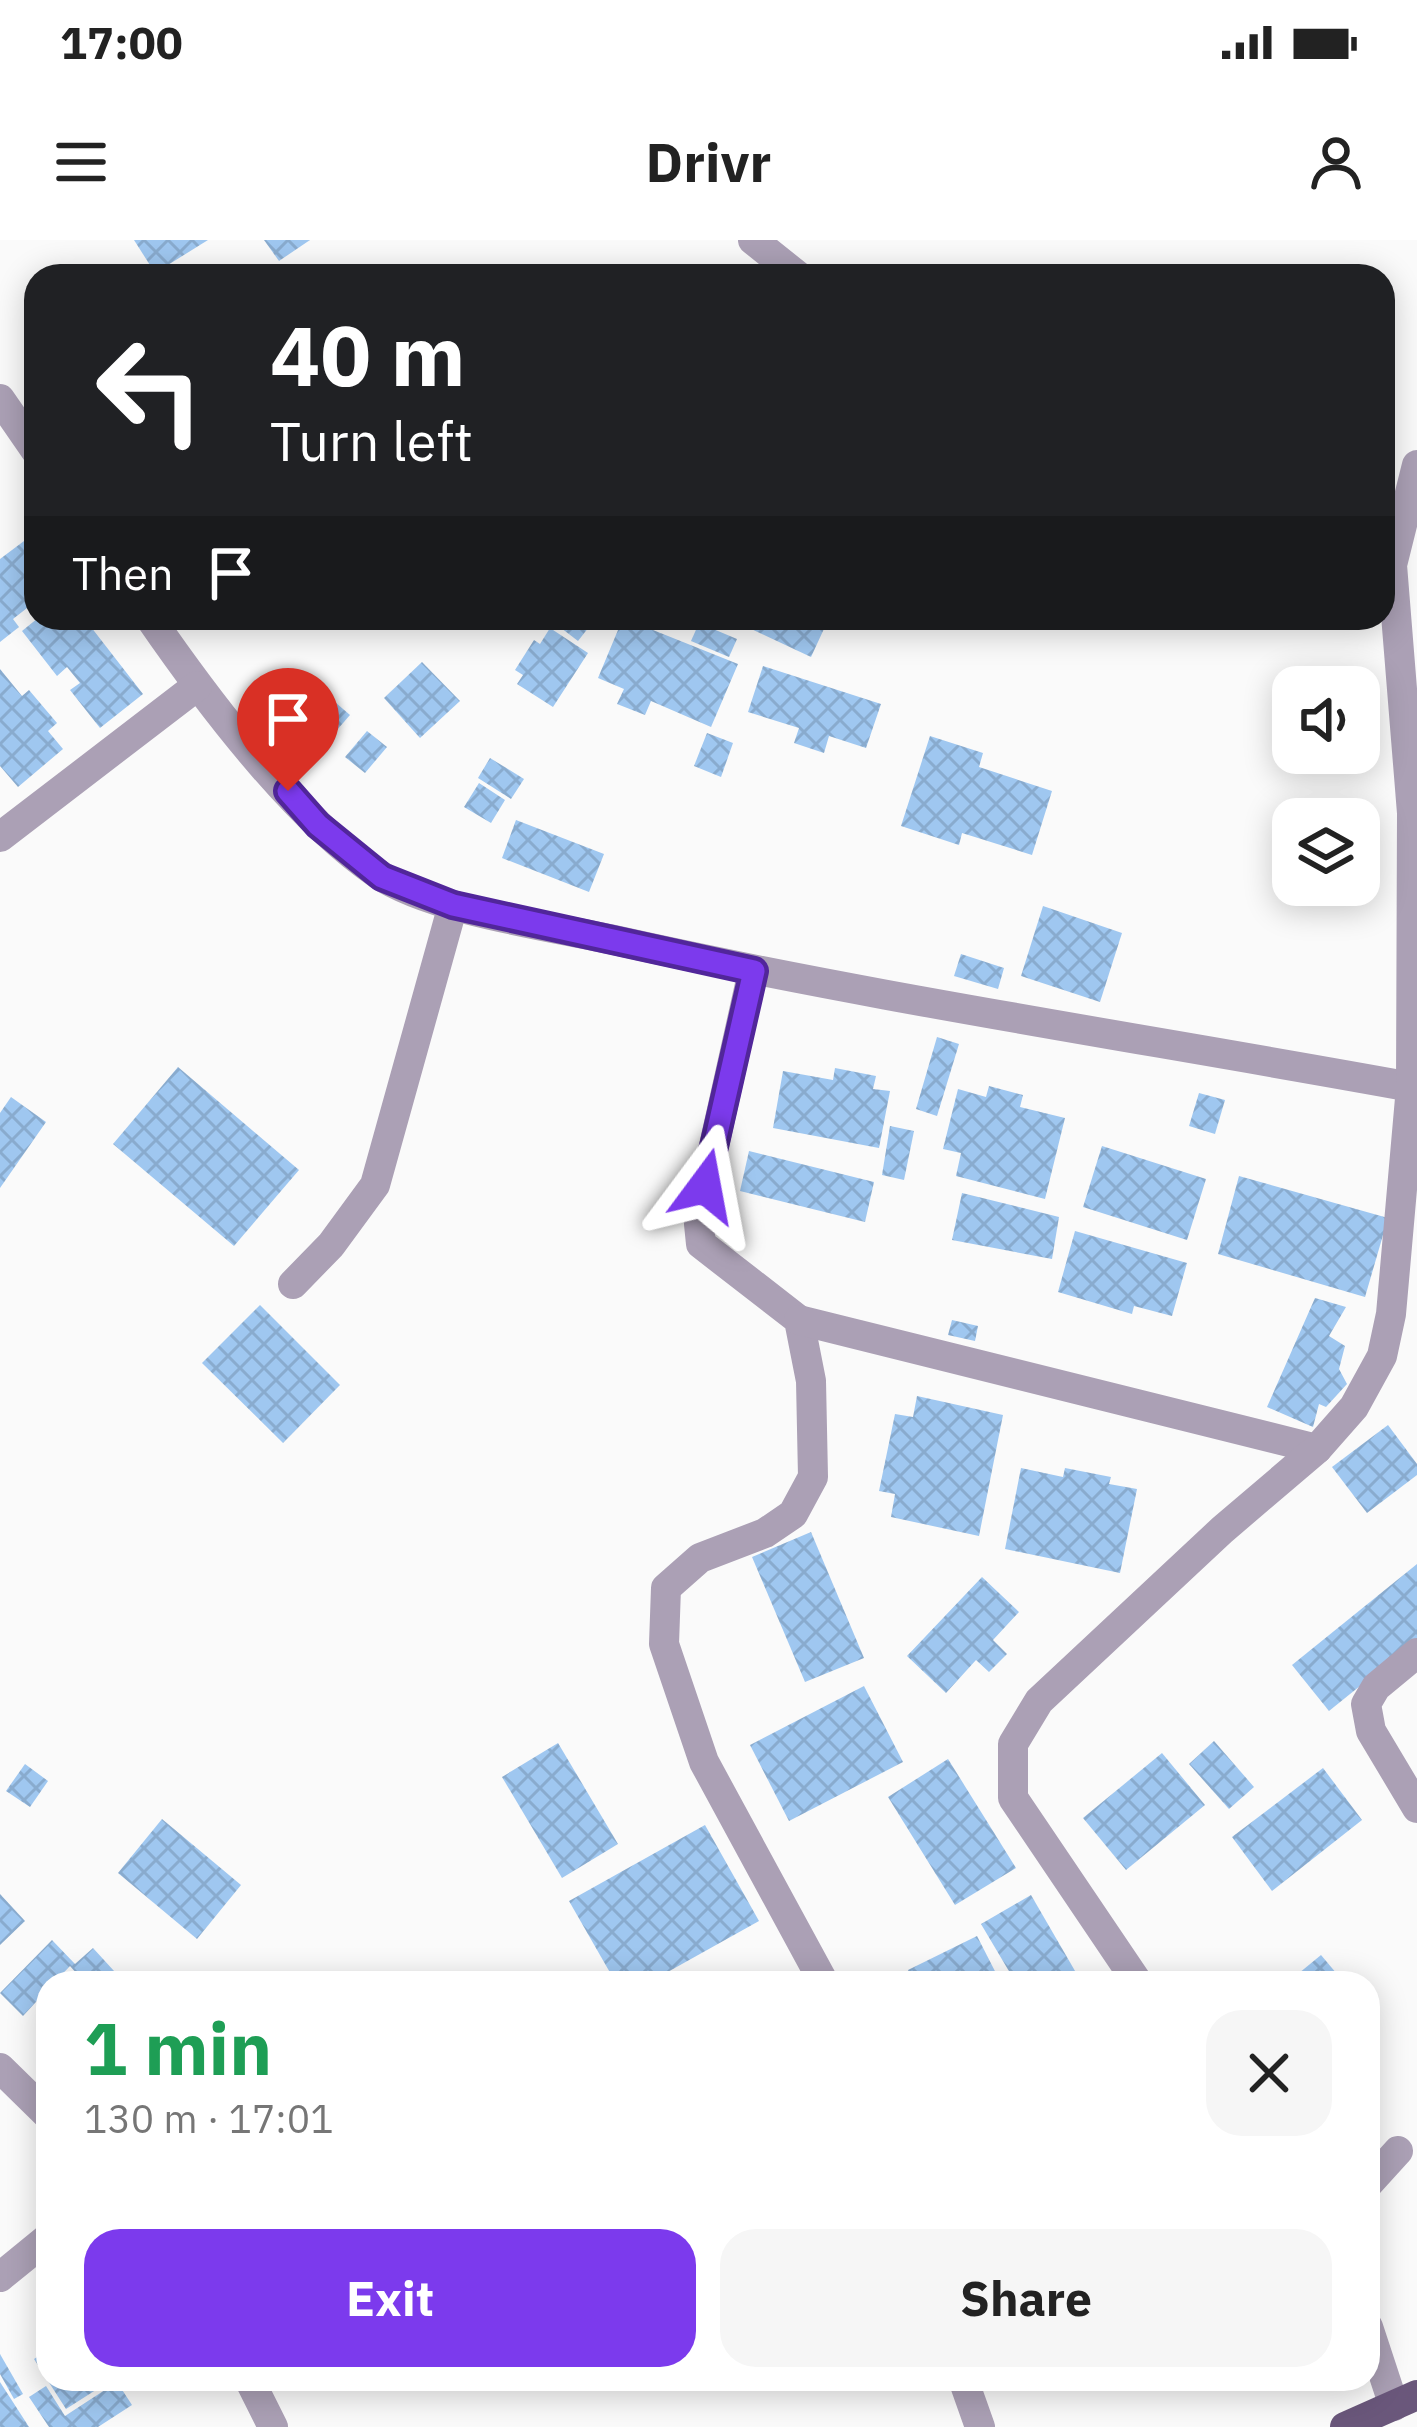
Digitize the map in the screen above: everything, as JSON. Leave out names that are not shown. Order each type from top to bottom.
[{"type":"main road","points":[[1345,2427],[1406,2400]]},
{"type":"street","points":[[753,240],[783,264]]},
{"type":"street","points":[[0,399],[24,434]]},
{"type":"street","points":[[1395,539],[1417,465]]},
{"type":"street","points":[[1130,1971],[1013,1798],[1013,1744],[1039,1701],[1222,1530],[1317,1449],[1354,1407],[1382,1356],[1391,1314],[1414,1088],[1408,621],[1395,583]]},
{"type":"street","points":[[158,630],[197,686],[318,825],[382,877],[453,905],[754,971],[1414,1088]]},
{"type":"street","points":[[0,837],[197,686]]},
{"type":"street","points":[[293,1284],[331,1245],[374,1185],[453,905]]},
{"type":"street","points":[[754,971],[705,1186],[701,1244],[799,1320],[1317,1449]]},
{"type":"street","points":[[799,1320],[811,1381],[813,1478],[793,1514],[765,1533],[700,1558],[666,1588],[664,1644],[704,1762],[817,1971]]},
{"type":"street","points":[[1417,1653],[1376,1688],[1366,1704],[1371,1731],[1417,1808]]},
{"type":"street","points":[[0,2068],[36,2103]]},
{"type":"street","points":[[1380,2171],[1398,2151]]},
{"type":"street","points":[[0,2277],[36,2248]]},
{"type":"street","points":[[1380,2344],[1406,2400]]},
{"type":"street","points":[[255,2391],[273,2427]]},
{"type":"street","points":[[967,2391],[980,2427]]},
{"type":"building","points":[[134,240],[208,240],[169,264],[149,264]]},
{"type":"building","points":[[264,240],[310,240],[279,261]]},
{"type":"building","points":[[24,541],[24,610],[13,619],[19,627],[0,642],[0,559]]},
{"type":"building","points":[[93,630],[143,694],[100,728],[70,690],[80,683],[67,667],[57,676],[22,631]]},
{"type":"building","points":[[553,630],[588,653],[553,707],[517,684],[523,675],[515,670],[534,640],[540,644]]},
{"type":"building","points":[[564,630],[587,630],[578,641]]},
{"type":"building","points":[[618,630],[653,630],[738,664],[711,727],[651,701],[645,715],[617,704],[624,689],[598,678]]},
{"type":"building","points":[[696,630],[716,630],[737,639],[729,657],[691,641]]},
{"type":"building","points":[[754,630],[823,630],[811,657]]},
{"type":"building","points":[[422,662],[460,701],[420,738],[384,698]]},
{"type":"building","points":[[763,666],[881,704],[866,748],[829,736],[824,753],[794,743],[799,728],[748,712]]},
{"type":"building","points":[[0,669],[22,696],[29,690],[57,723],[48,731],[63,749],[18,787],[0,766]]},
{"type":"building","points":[[309,673],[327,688],[306,712],[288,697]]},
{"type":"building","points":[[328,696],[350,715],[330,738],[308,719]]},
{"type":"building","points":[[367,731],[387,747],[365,773],[345,757]]},
{"type":"building","points":[[707,733],[733,743],[721,777],[694,766]]},
{"type":"building","points":[[930,736],[983,753],[979,767],[1052,791],[1032,855],[962,833],[959,845],[901,826]]},
{"type":"building","points":[[490,758],[524,779],[511,799],[478,778]]},
{"type":"building","points":[[479,783],[505,800],[491,823],[464,807]]},
{"type":"building","points":[[516,820],[604,854],[589,892],[502,858]]},
{"type":"building","points":[[1043,906],[1122,933],[1100,1002],[1021,976]]},
{"type":"building","points":[[961,954],[1004,968],[998,989],[954,976]]},
{"type":"building","points":[[937,1037],[959,1044],[937,1116],[916,1109]]},
{"type":"building","points":[[178,1067],[299,1170],[234,1246],[113,1144]]},
{"type":"building","points":[[835,1068],[876,1076],[873,1089],[890,1091],[879,1148],[773,1128],[783,1071],[833,1080]]},
{"type":"building","points":[[989,1086],[1023,1095],[1020,1107],[1065,1118],[1045,1199],[956,1176],[961,1153],[943,1149],[958,1089],[986,1097]]},
{"type":"building","points":[[1199,1093],[1225,1100],[1215,1134],[1189,1126]]},
{"type":"building","points":[[11,1097],[46,1122],[0,1188],[0,1113]]},
{"type":"building","points":[[890,1126],[914,1131],[904,1180],[882,1175]]},
{"type":"building","points":[[1102,1146],[1206,1179],[1187,1240],[1083,1207]]},
{"type":"building","points":[[749,1151],[874,1182],[865,1222],[740,1191]]},
{"type":"building","points":[[1239,1176],[1388,1218],[1365,1297],[1218,1254]]},
{"type":"building","points":[[962,1193],[1059,1217],[1052,1259],[952,1240]]},
{"type":"building","points":[[1075,1231],[1187,1263],[1172,1316],[1134,1306],[1132,1314],[1058,1292]]},
{"type":"building","points":[[1315,1298],[1346,1307],[1329,1336],[1345,1346],[1339,1369],[1347,1384],[1326,1407],[1319,1404],[1313,1427],[1267,1407]]},
{"type":"building","points":[[260,1305],[340,1385],[283,1443],[202,1363]]},
{"type":"building","points":[[952,1320],[978,1326],[975,1341],[948,1335]]},
{"type":"building","points":[[917,1396],[1003,1415],[979,1536],[891,1517],[895,1494],[879,1491],[895,1414],[913,1417]]},
{"type":"building","points":[[1388,1425],[1417,1464],[1417,1475],[1367,1513],[1332,1467]]},
{"type":"building","points":[[1021,1468],[1063,1477],[1065,1468],[1111,1477],[1109,1484],[1137,1489],[1120,1573],[1005,1549]]},
{"type":"building","points":[[811,1532],[864,1658],[805,1682],[752,1557]]},
{"type":"building","points":[[1417,1564],[1417,1640],[1329,1711],[1292,1665]]},
{"type":"building","points":[[982,1577],[1019,1612],[993,1640],[1007,1654],[989,1672],[976,1660],[946,1693],[907,1656]]},
{"type":"building","points":[[864,1686],[903,1762],[789,1821],[750,1745]]},
{"type":"building","points":[[1214,1741],[1254,1787],[1229,1809],[1189,1764]]},
{"type":"building","points":[[558,1743],[618,1844],[562,1878],[502,1777]]},
{"type":"building","points":[[1162,1753],[1205,1805],[1126,1870],[1083,1818]]},
{"type":"building","points":[[948,1759],[1016,1868],[955,1905],[888,1797]]},
{"type":"building","points":[[25,1764],[48,1781],[30,1807],[6,1791]]},
{"type":"building","points":[[1323,1768],[1362,1820],[1272,1891],[1232,1837]]},
{"type":"building","points":[[162,1819],[241,1885],[197,1939],[118,1873]]},
{"type":"building","points":[[705,1825],[759,1921],[669,1971],[609,1971],[569,1901]]},
{"type":"building","points":[[0,1894],[25,1921],[0,1945]]},
{"type":"building","points":[[1031,1895],[1075,1971],[1009,1971],[981,1924]]},
{"type":"building","points":[[977,1936],[995,1971],[908,1971]]},
{"type":"building","points":[[52,1940],[75,1964],[93,1948],[114,1971],[74,1971],[70,1966],[65,1971],[36,1971],[36,2002],[23,2016],[0,1993]]},
{"type":"building","points":[[1321,1955],[1334,1971],[1302,1971]]},
{"type":"building","points":[[0,2354],[23,2394],[14,2399],[0,2374]]},
{"type":"building","points":[[0,2382],[29,2427],[0,2427]]},
{"type":"building","points":[[49,2391],[65,2416],[103,2391],[123,2391],[132,2405],[98,2427],[49,2427],[29,2397]]},
{"type":"building","points":[[54,2391],[94,2391],[66,2409]]},
{"type":"route","points":[[288,791],[318,825],[382,877],[453,905],[754,971],[705,1186]]}]
